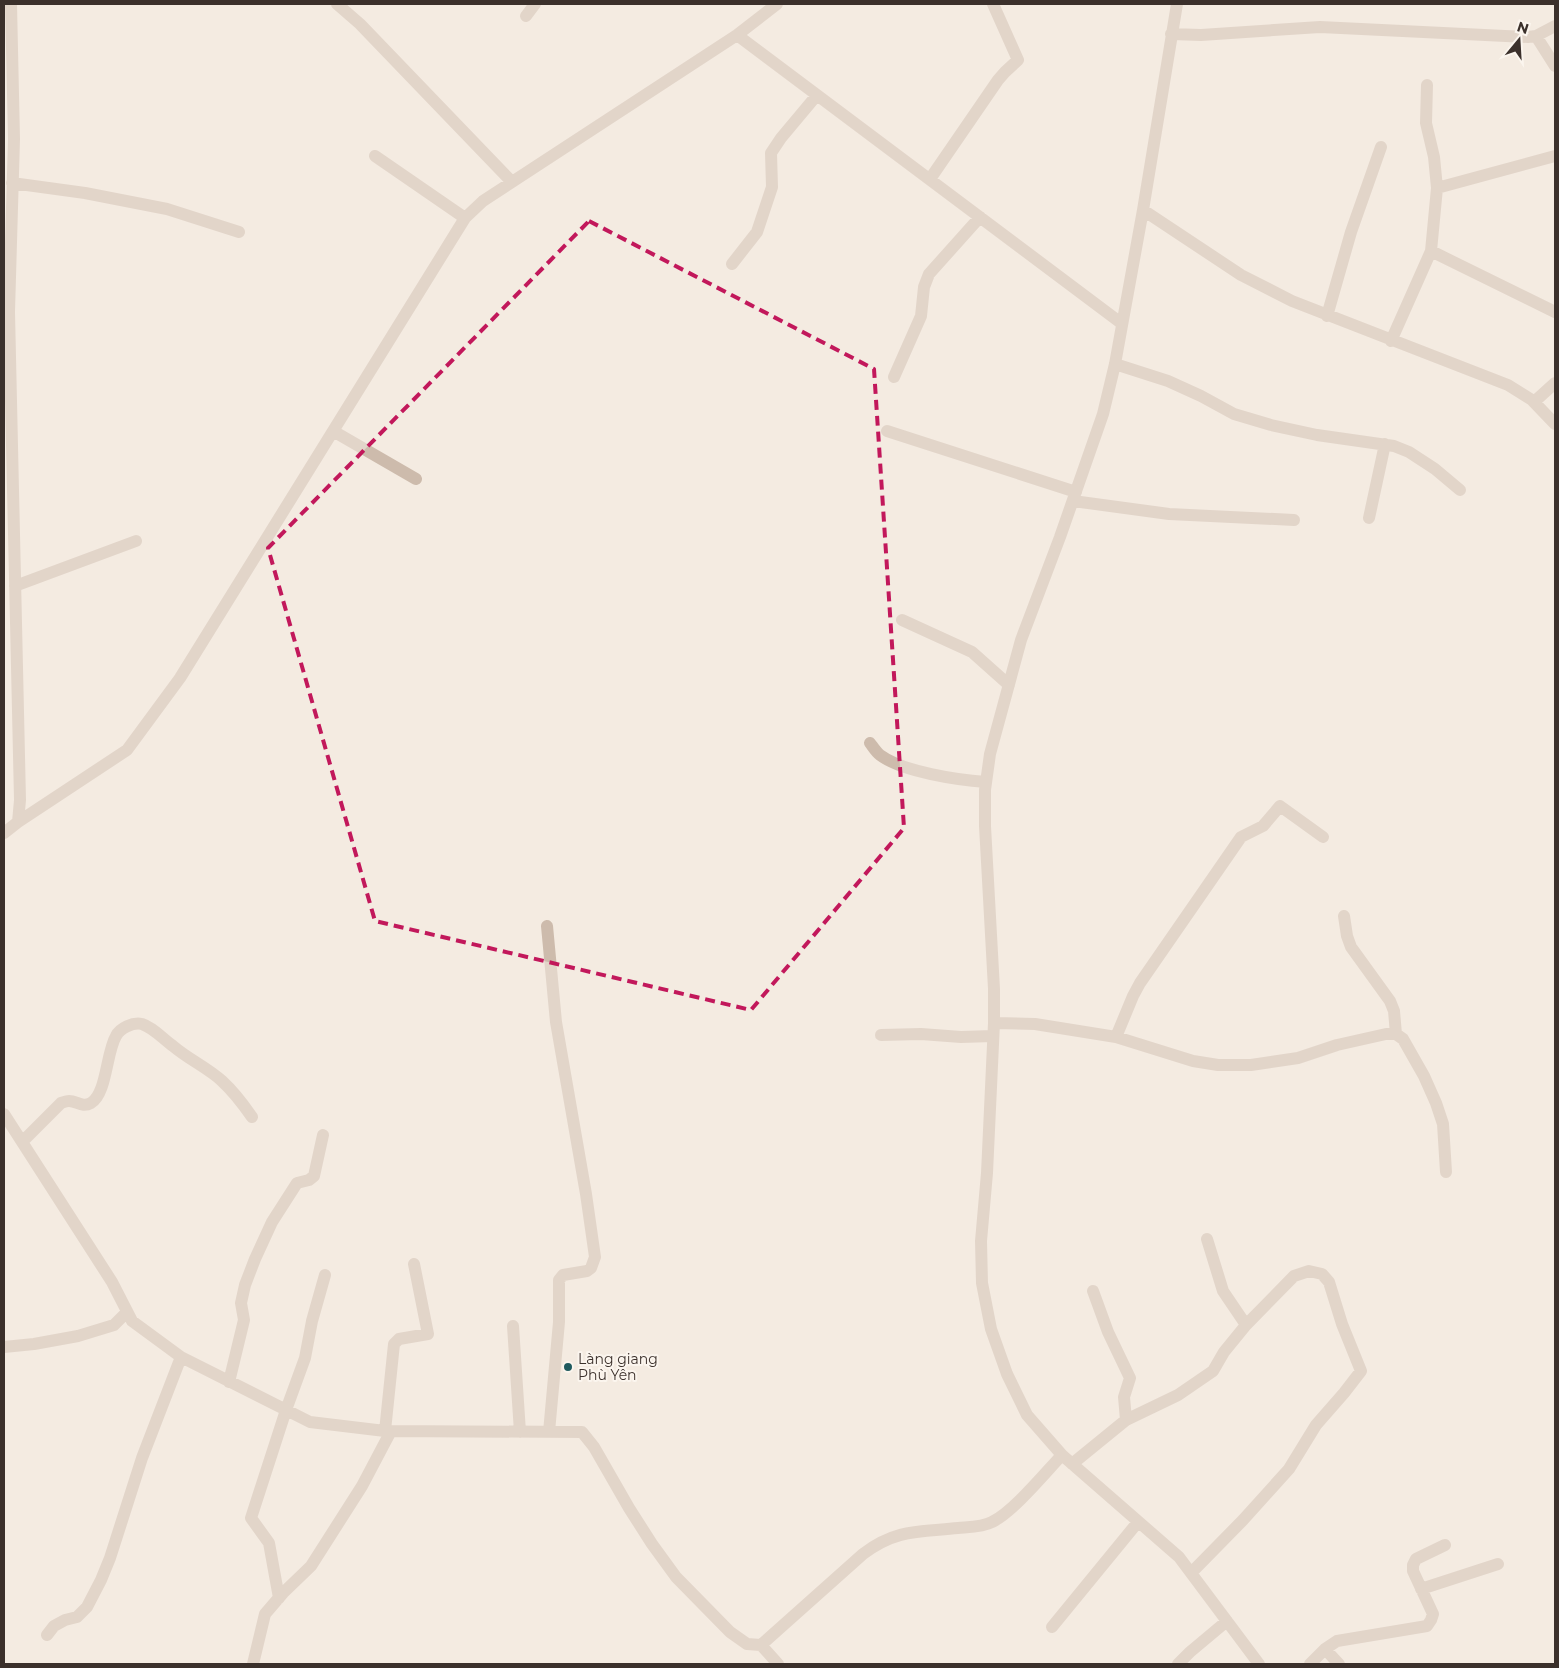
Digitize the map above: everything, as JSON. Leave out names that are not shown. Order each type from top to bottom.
[{"type":"street","points":[[11,4],[14,139],[6,312],[9,532],[16,586],[20,800],[18,822]]},
{"type":"street","points":[[337,4],[360,24],[512,182]]},
{"type":"street","points":[[526,16],[535,4]]},
{"type":"street","points":[[756,4],[772,8]]},
{"type":"street","points":[[930,179],[998,80],[1018,60],[993,4]]},
{"type":"street","points":[[1177,4],[1143,210],[1115,364],[1103,414],[1021,640],[990,754],[986,782],[985,826],[994,989],[987,1173],[982,1242],[982,1282],[991,1329],[1007,1374],[1027,1415],[1067,1459],[1179,1558],[1259,1664]]},
{"type":"street","points":[[4,833],[128,750],[180,678],[465,218],[483,202],[512,182],[737,35],[772,8]]},
{"type":"street","points":[[1171,34],[1201,35],[1320,27],[1528,37],[1536,36],[1555,26]]},
{"type":"street","points":[[737,35],[1121,323]]},
{"type":"street","points":[[1536,36],[1555,66]]},
{"type":"street","points":[[1392,340],[1431,251],[1437,188],[1434,157],[1426,123],[1427,85]]},
{"type":"street","points":[[732,264],[757,232],[772,187],[771,153],[817,95]]},
{"type":"street","points":[[1327,316],[1351,232],[1381,147]]},
{"type":"street","points":[[375,156],[465,218]]},
{"type":"street","points":[[1437,188],[1555,156]]},
{"type":"street","points":[[12,183],[85,193],[167,209],[239,232]]},
{"type":"street","points":[[1143,210],[1241,274],[1292,301],[1508,385],[1534,402],[1555,424]]},
{"type":"street","points":[[894,377],[921,316],[924,287],[929,274],[980,217]]},
{"type":"street","points":[[1431,251],[1555,312]]},
{"type":"street","points":[[1115,364],[1168,381],[1234,414],[1317,435],[1385,444],[1409,452],[1435,469],[1460,490]]},
{"type":"street","points":[[1534,402],[1555,383]]},
{"type":"street","points":[[333,431],[416,479]]},
{"type":"street","points":[[887,431],[1074,497],[1169,514],[1294,520]]},
{"type":"street","points":[[1369,518],[1385,444]]},
{"type":"street","points":[[16,586],[136,541]]},
{"type":"street","points":[[902,620],[972,652],[1009,685]]},
{"type":"street","points":[[4,673],[18,673]]},
{"type":"street","points":[[870,743],[878,754],[890,761],[920,771],[986,782]]},
{"type":"street","points":[[1116,1037],[1140,983],[1241,837],[1263,826],[1280,806],[1323,837]]},
{"type":"street","points":[[1344,916],[1351,947],[1390,1001],[1394,1010],[1396,1034]]},
{"type":"street","points":[[547,926],[556,1022],[595,1257],[591,1268],[587,1271],[563,1275],[558,1280],[559,1322],[549,1432]]},
{"type":"street","points":[[22,1142],[61,1102],[69,1101],[83,1105],[91,1103],[98,1096],[102,1086],[116,1035],[126,1026],[140,1024],[154,1031],[174,1048],[222,1081],[242,1102],[252,1117]]},
{"type":"street","points":[[881,1035],[921,1034],[962,1038],[993,1029],[1035,1024],[1116,1037],[1193,1061],[1218,1065],[1251,1065],[1298,1058],[1337,1045],[1386,1034],[1396,1034],[1403,1039],[1436,1102],[1443,1124],[1446,1172]]},
{"type":"street","points":[[4,1114],[112,1282],[132,1321],[181,1358],[310,1422],[388,1431],[582,1432],[594,1447],[652,1544],[676,1577],[730,1632],[747,1644],[761,1645],[778,1664]]},
{"type":"street","points":[[229,1382],[244,1320],[242,1303],[245,1285],[272,1222],[297,1183],[309,1180],[314,1176],[323,1135]]},
{"type":"street","points":[[1208,1239],[1223,1291],[1246,1325]]},
{"type":"street","points":[[253,1664],[265,1614],[311,1566],[362,1486],[388,1431],[394,1344],[399,1339],[428,1334],[414,1264]]},
{"type":"street","points":[[761,1645],[878,1542],[906,1532],[974,1526],[992,1522],[1010,1509],[1067,1459],[1126,1420],[1178,1395],[1213,1371],[1224,1352],[1246,1325],[1294,1276],[1309,1271],[1322,1274],[1328,1282],[1361,1371],[1344,1394],[1316,1425],[1289,1469],[1191,1573]]},
{"type":"street","points":[[279,1598],[269,1543],[251,1518],[305,1358],[312,1321],[325,1275]]},
{"type":"street","points":[[1093,1291],[1108,1332],[1130,1378],[1124,1397],[1126,1420]]},
{"type":"street","points":[[4,1347],[78,1336],[114,1325],[127,1312]]},
{"type":"street","points":[[513,1326],[520,1432]]},
{"type":"street","points":[[47,1635],[54,1626],[65,1620],[77,1617],[87,1607],[101,1580],[110,1558],[142,1458],[181,1358]]},
{"type":"street","points":[[1052,1627],[1138,1522]]},
{"type":"street","points":[[1310,1664],[1324,1649],[1337,1641],[1427,1626],[1432,1614],[1413,1571],[1413,1565],[1416,1559],[1445,1545]]},
{"type":"street","points":[[1421,1589],[1498,1564]]},
{"type":"street","points":[[1178,1664],[1227,1621]]},
{"type":"street","points":[[1324,1649],[1339,1664]]},
{"type":"highlighted area","points":[[589,221],[874,369],[904,828],[751,1010],[375,921],[268,548]]},
{"type":"place","name":"Làng giang Phù Yên","points":[[568,1367]]}]
